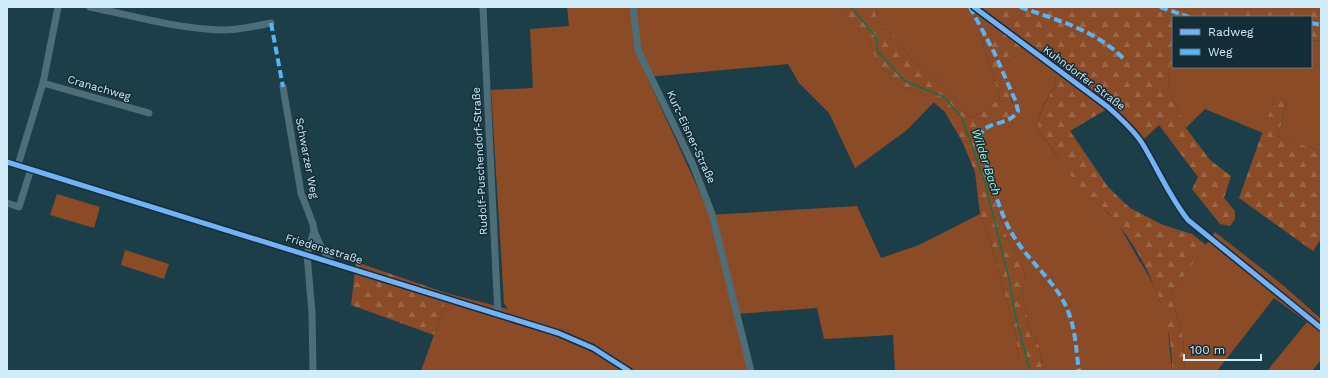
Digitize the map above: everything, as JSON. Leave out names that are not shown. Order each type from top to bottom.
[{"type":"street","points":[[18,165],[43,83],[58,7]]},
{"type":"street","points":[[90,7],[165,23],[203,29],[229,30],[271,23]]},
{"type":"street","name":"Rudolf-Puschendorf-Straße","points":[[483,7],[498,315]]},
{"type":"street","name":"Kurt-Eisner-Straße","points":[[633,7],[638,50],[694,165],[712,214],[752,371]]},
{"type":"street","name":"Kuhndorfer Straße","points":[[974,7],[1108,107],[1125,123],[1142,143],[1176,205],[1188,220],[1321,328]]},
{"type":"street","name":"Cranachweg","points":[[43,83],[149,113]]},
{"type":"street","name":"Schwarzer Weg","points":[[283,87],[301,192],[312,220],[314,231],[308,254],[313,371]]},
{"type":"street","name":"Friedensstraße","points":[[7,162],[331,261],[576,340],[629,371]]},
{"type":"street","points":[[7,204],[20,207],[31,169]]},
{"type":"street","points":[[308,254],[313,251],[317,240],[317,235],[314,231]]},
{"type":"street","points":[[317,240],[331,261]]},
{"type":"green space","points":[[567,7],[837,7],[868,39],[873,53],[881,67],[899,86],[923,93],[934,102],[907,130],[855,168],[829,113],[799,83],[788,64],[647,77],[710,215],[857,206],[881,258],[919,245],[980,214],[987,230],[1016,334],[1020,371],[895,371],[893,335],[824,339],[817,308],[735,314],[749,371],[421,371],[444,307],[446,293],[508,309],[504,303],[491,90],[533,88],[530,29],[569,26]]},
{"type":"green space","points":[[837,7],[876,7],[877,21],[898,39],[912,61],[940,79],[969,118],[977,116],[1000,98],[983,45],[981,24],[968,7],[1321,7],[1321,41],[1312,40],[1312,16],[1172,16],[1172,63],[1170,65],[1168,86],[1186,128],[1210,160],[1231,176],[1224,198],[1235,211],[1235,219],[1230,226],[1220,224],[1192,189],[1198,177],[1159,125],[1143,140],[1112,106],[1070,131],[1108,187],[1130,208],[1163,225],[1192,234],[1206,245],[1171,294],[1183,338],[1185,371],[1172,371],[1168,332],[1157,292],[1149,274],[1129,239],[1113,218],[1076,183],[1037,128],[1042,108],[1055,86],[1057,62],[1025,40],[1000,68],[1012,100],[1012,112],[1009,118],[993,122],[984,127],[976,141],[1007,238],[1022,259],[1025,278],[1022,291],[1030,330],[1039,346],[1043,371],[1020,371],[1016,334],[987,230],[980,214],[975,172],[962,141],[945,112],[923,93],[899,86],[881,67],[873,53],[868,39]]},
{"type":"green space","points":[[876,7],[968,7],[981,24],[983,45],[1000,98],[977,116],[969,118],[940,79],[912,61],[898,39],[877,21]]},
{"type":"green space","points":[[1025,40],[1057,62],[1055,86],[1042,107],[1037,128],[1077,184],[1117,222],[1155,287],[1167,321],[1172,371],[1043,371],[1039,346],[1030,330],[1022,291],[1025,278],[1022,259],[1007,238],[976,141],[984,127],[993,122],[1009,118],[1013,101],[999,68]]},
{"type":"green space","points":[[1312,40],[1321,41],[1321,151],[1278,137],[1287,101],[1275,97],[1263,133],[1205,109],[1186,128],[1168,86],[1170,64],[1172,63],[1172,68],[1312,68]]},
{"type":"green space","points":[[1275,97],[1287,100],[1278,137],[1321,151],[1321,239],[1313,251],[1239,198]]},
{"type":"green space","points":[[57,194],[100,207],[94,228],[50,215]]},
{"type":"green space","points":[[1215,232],[1284,286],[1321,319],[1321,360],[1312,371],[1267,371],[1307,322],[1274,298],[1217,371],[1185,371],[1183,338],[1171,294]]},
{"type":"green space","points":[[125,250],[169,264],[164,279],[121,265]]},
{"type":"green space","points":[[356,262],[446,293],[444,307],[434,335],[351,305]]},
{"type":"waterway","name":"Wilder Bach","points":[[851,7],[876,37],[878,52],[905,81],[944,97],[962,118],[985,183],[1009,279],[1015,314],[1030,371]]},
{"type":"marked path","points":[[970,7],[994,52],[1016,102],[1018,111],[1009,119],[984,130],[980,138],[981,151],[1000,206],[1012,234],[1064,302],[1071,318],[1079,371]]},
{"type":"marked path","points":[[1020,7],[1061,21],[1088,33],[1112,48],[1123,58]]},
{"type":"marked path","points":[[1160,7],[1186,16]]},
{"type":"marked path","points":[[271,23],[283,87]]},
{"type":"marked path","points":[[1312,23],[1321,25]]},
{"type":"cycle path","points":[[974,7],[1117,115],[1142,143],[1169,192],[1188,220],[1321,328]]},
{"type":"cycle path","points":[[7,162],[558,333],[593,348],[629,371]]}]
